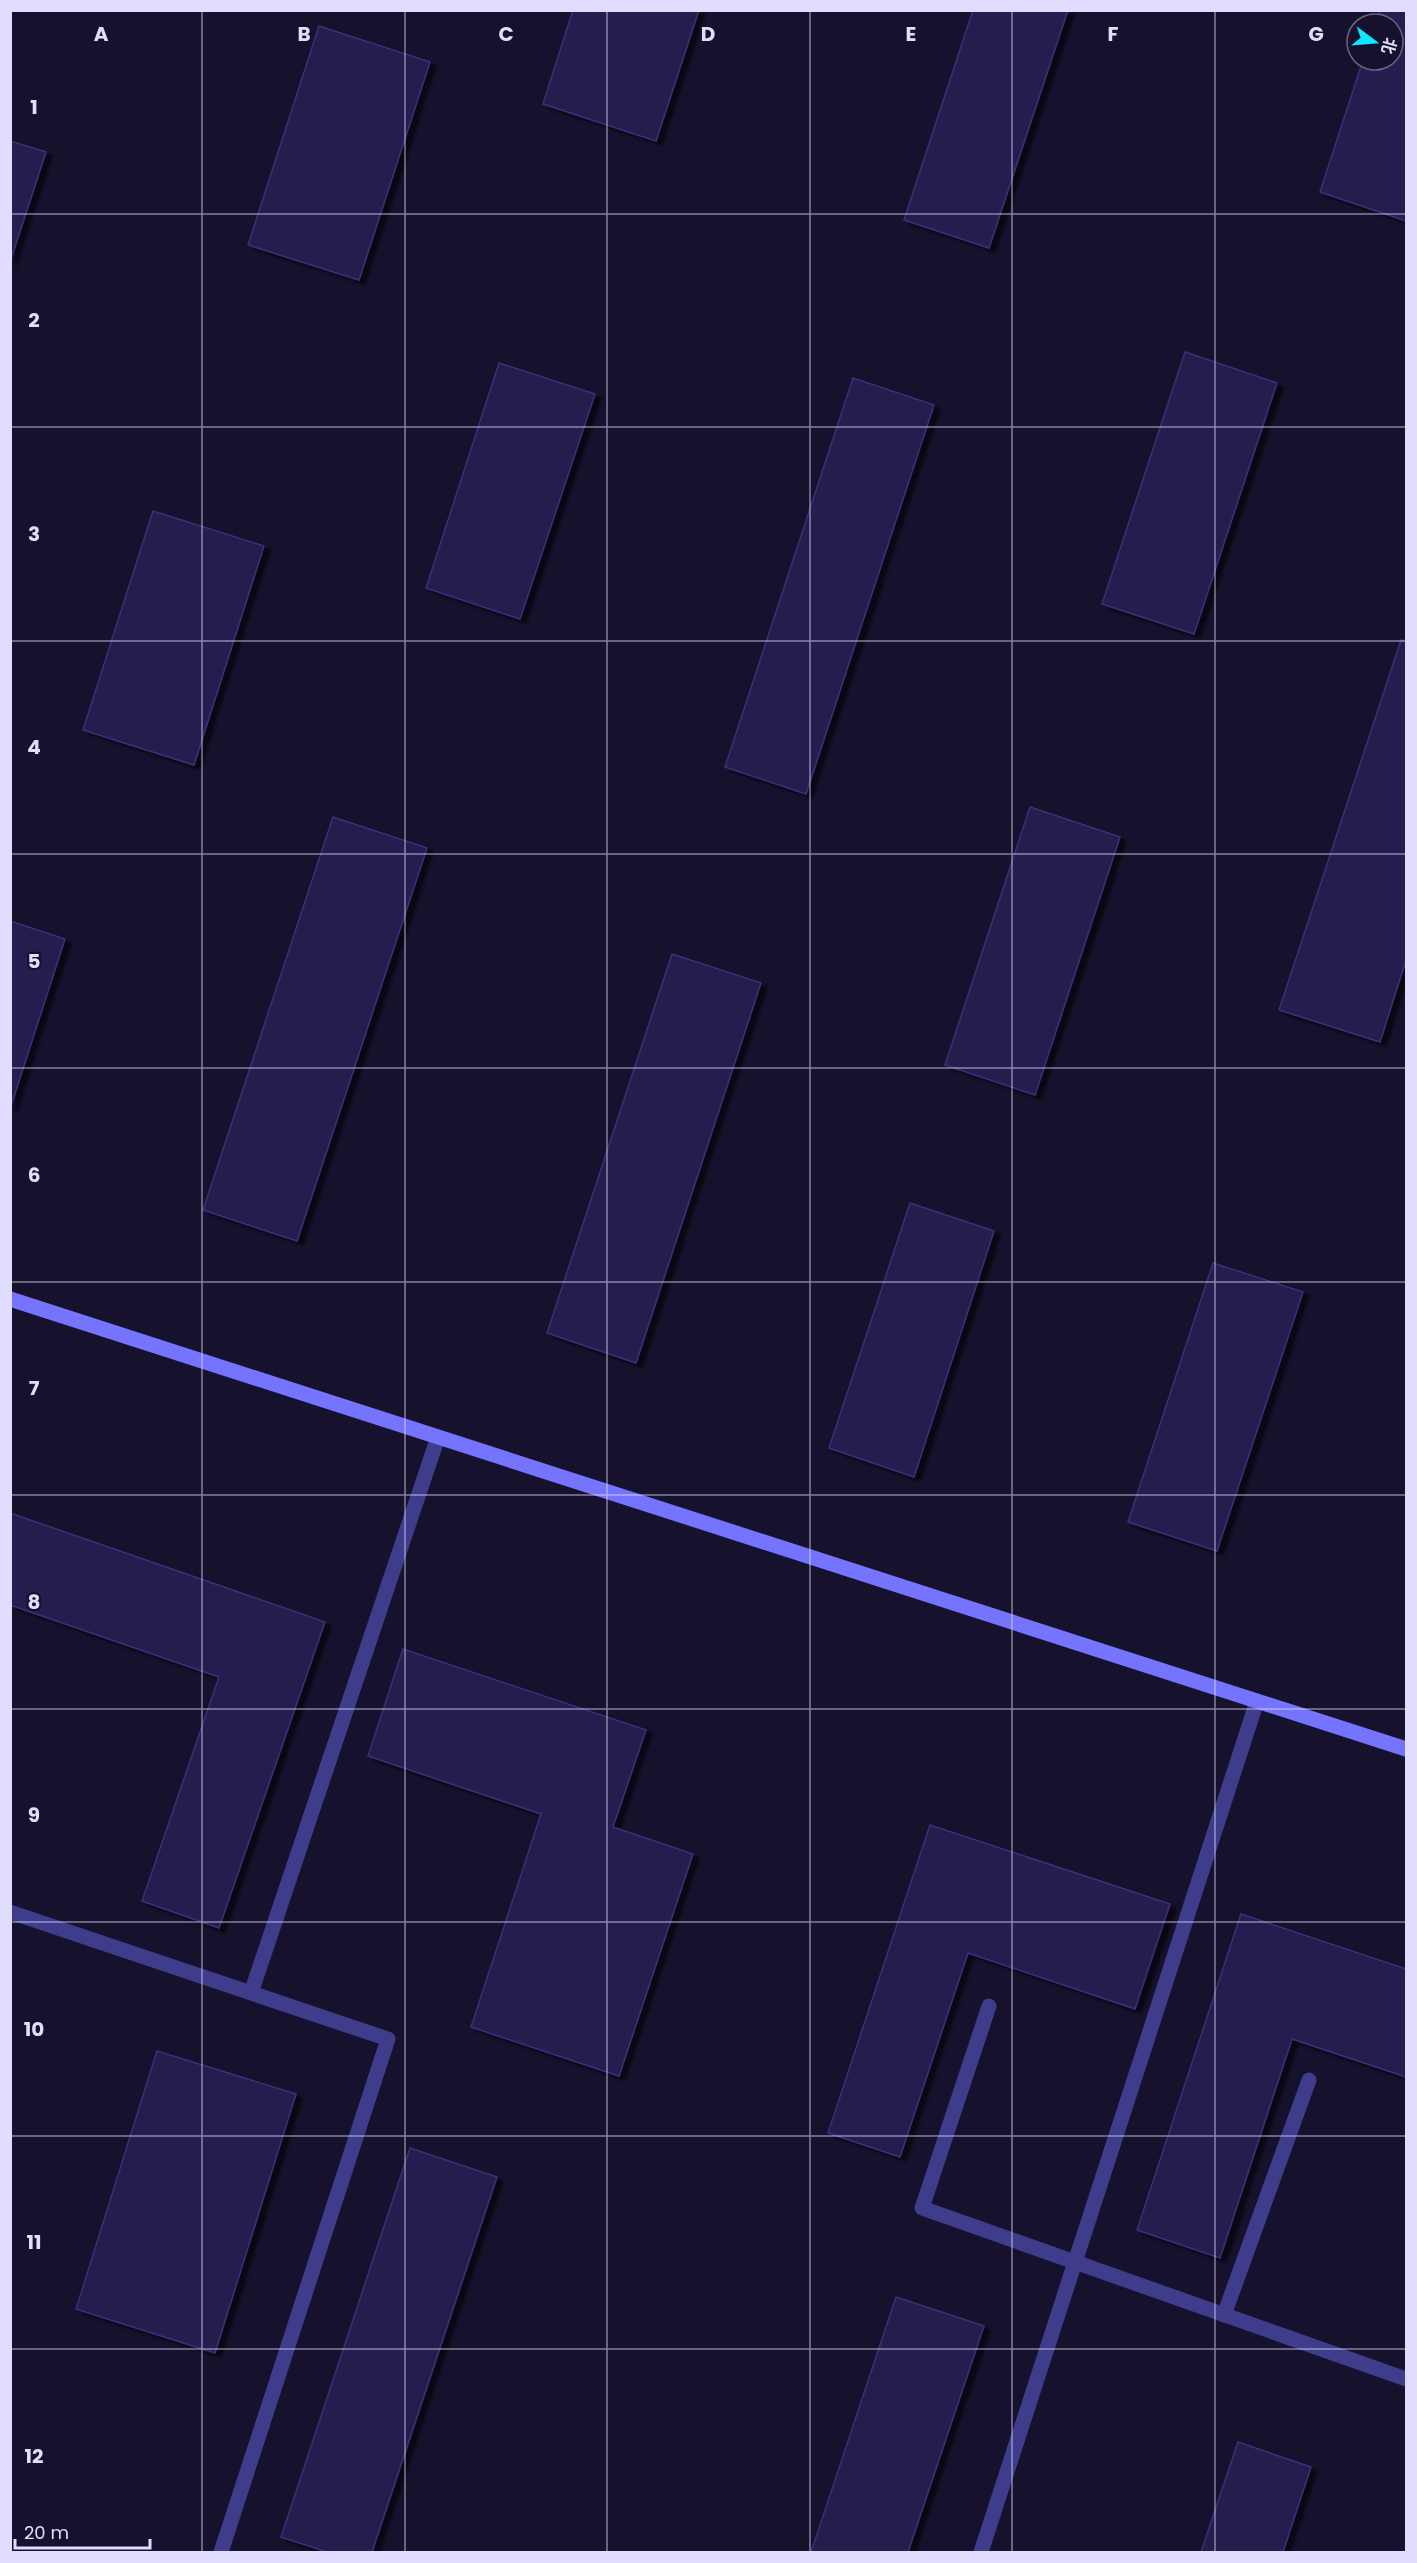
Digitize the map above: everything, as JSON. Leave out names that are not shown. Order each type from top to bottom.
[{"type":"street","points":[[10,1299],[1407,1749]]},
{"type":"street","points":[[251,1993],[438,1437]]},
{"type":"street","points":[[981,2553],[1257,1701]]},
{"type":"street","points":[[10,1912],[388,2039],[221,2553]]},
{"type":"street","points":[[989,2006],[922,2208],[1407,2379]]},
{"type":"street","points":[[1224,2315],[1309,2080]]},
{"type":"building","points":[[573,10],[699,10],[656,141],[543,104]]},
{"type":"building","points":[[973,10],[1068,10],[989,248],[904,220]]},
{"type":"building","points":[[1380,10],[1406,10],[1406,221],[1320,192],[1359,72],[1405,72],[1405,12],[1379,12]]},
{"type":"building","points":[[319,26],[430,62],[359,280],[248,245]]},
{"type":"building","points":[[10,141],[46,152],[10,262]]},
{"type":"building","points":[[1185,352],[1277,383],[1194,634],[1102,604]]},
{"type":"building","points":[[499,363],[595,394],[520,619],[426,588]]},
{"type":"building","points":[[853,378],[934,405],[806,794],[725,767]]},
{"type":"building","points":[[153,511],[264,546],[194,765],[83,730]]},
{"type":"building","points":[[1401,640],[1406,642],[1406,960],[1380,1042],[1279,1010]]},
{"type":"building","points":[[1030,807],[1120,837],[1035,1095],[945,1065]]},
{"type":"building","points":[[333,817],[427,848],[297,1241],[203,1210]]},
{"type":"building","points":[[10,921],[65,939],[10,1109]]},
{"type":"building","points":[[672,954],[761,983],[636,1363],[547,1333]]},
{"type":"building","points":[[910,1203],[994,1231],[914,1477],[829,1448]]},
{"type":"building","points":[[1213,1263],[1303,1292],[1217,1551],[1128,1522]]},
{"type":"building","points":[[10,1513],[325,1622],[219,1928],[142,1901],[219,1677],[10,1605]]},
{"type":"building","points":[[403,1649],[646,1730],[613,1827],[693,1854],[619,2076],[471,2027],[541,1814],[368,1756]]},
{"type":"building","points":[[930,1825],[1170,1904],[1135,2009],[968,1953],[900,2157],[828,2133]]},
{"type":"building","points":[[1241,1914],[1406,1969],[1406,2077],[1292,2039],[1220,2258],[1137,2230]]},
{"type":"building","points":[[157,2051],[296,2094],[215,2353],[76,2309]]},
{"type":"building","points":[[410,2148],[497,2177],[372,2552],[327,2552],[281,2537]]},
{"type":"building","points":[[896,2297],[984,2326],[908,2552],[811,2552]]},
{"type":"building","points":[[1238,2442],[1311,2467],[1283,2552],[1201,2552]]}]
